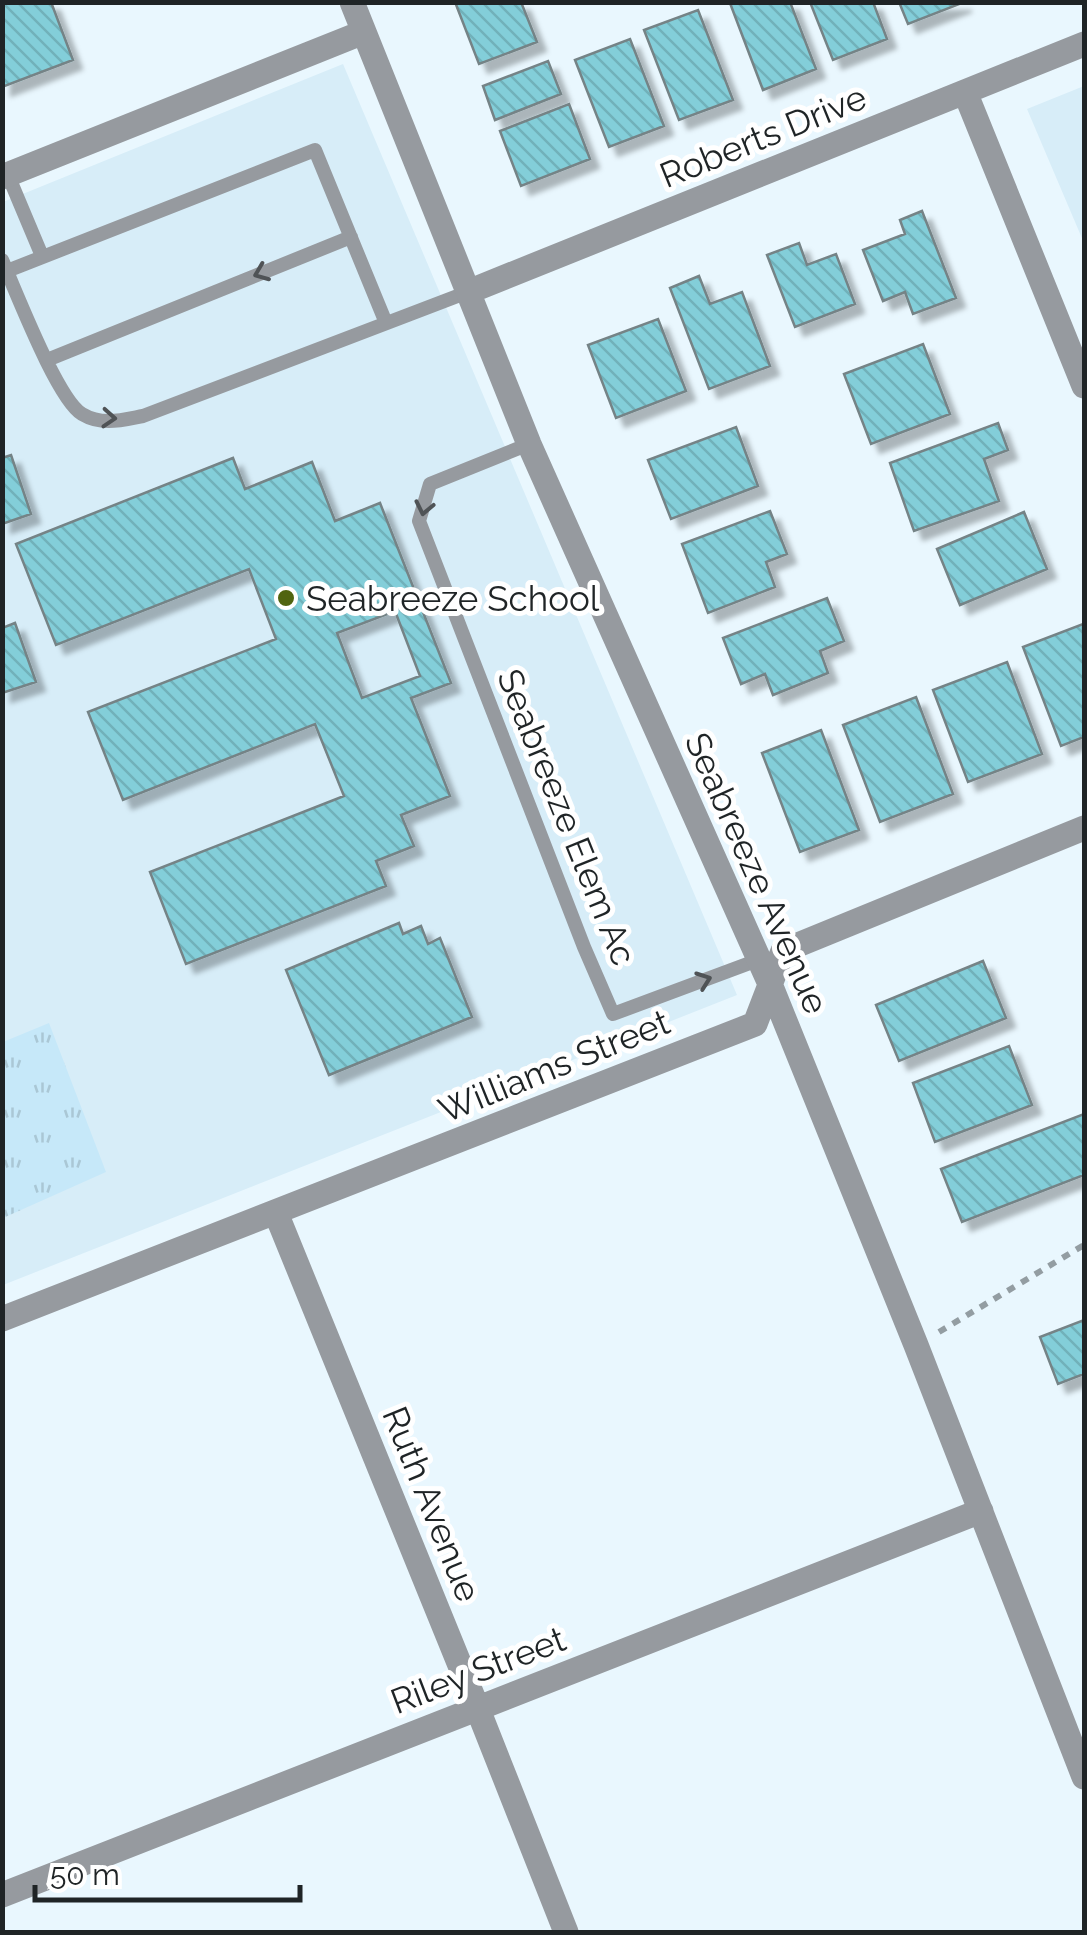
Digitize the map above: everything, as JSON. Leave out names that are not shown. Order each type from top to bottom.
[{"type":"street","name":"Seabreeze Avenue","points":[[352,2],[529,444],[770,984],[1084,1777]]},
{"type":"street","points":[[5,176],[364,32]]},
{"type":"street","name":"Roberts Drive","points":[[468,292],[1084,44]]},
{"type":"street","points":[[965,92],[1084,386]]},
{"type":"street","name":"Williams Street","points":[[2,1319],[756,1024],[782,951],[1084,828]]},
{"type":"street","name":"Ruth Avenue","points":[[276,1213],[566,1932]]},
{"type":"street","name":"Riley Street","points":[[2,1895],[981,1511]]},
{"type":"lane","points":[[386,323],[315,150],[42,256],[5,265],[53,375],[80,413],[109,423],[143,416],[468,292]]},
{"type":"lane","points":[[5,176],[42,256]]},
{"type":"lane","points":[[46,360],[351,236]]},
{"type":"lane","name":"Seabreeze Elem Ac","points":[[529,444],[430,484],[419,521],[613,1014],[758,960]]},
{"type":"path","points":[[916,1345],[1084,1246]]},
{"type":"shaded area","name":"Seabreeze School","points":[[343,64],[737,995],[3,1285],[3,202]]},
{"type":"shaded area","points":[[1084,86],[1084,243],[1027,109]]},
{"type":"green space","points":[[49,1023],[106,1172],[3,1218],[3,1042]]},
{"type":"building","points":[[2,2],[51,2],[73,60],[2,87]]},
{"type":"building","points":[[455,2],[521,2],[537,42],[479,64]]},
{"type":"building","points":[[732,2],[790,2],[816,69],[763,90]]},
{"type":"building","points":[[810,2],[873,2],[887,39],[833,60]]},
{"type":"building","points":[[899,2],[962,2],[962,3],[908,24]]},
{"type":"building","points":[[698,10],[733,100],[679,120],[644,30]]},
{"type":"building","points":[[630,39],[664,126],[609,147],[575,60]]},
{"type":"building","points":[[548,61],[561,94],[495,120],[483,86]]},
{"type":"building","points":[[569,104],[590,159],[521,186],[500,131]]},
{"type":"building","points":[[922,211],[956,298],[913,314],[905,292],[883,301],[863,250],[905,234],[900,220]]},
{"type":"building","points":[[799,243],[807,265],[836,254],[855,304],[795,327],[767,255]]},
{"type":"building","points":[[699,276],[710,304],[742,292],[770,366],[709,389],[670,288]]},
{"type":"building","points":[[658,319],[686,391],[616,418],[588,345]]},
{"type":"building","points":[[923,344],[950,414],[871,444],[844,374]]},
{"type":"building","points":[[998,423],[1008,450],[984,459],[999,501],[914,531],[890,463]]},
{"type":"building","points":[[736,427],[758,486],[671,519],[648,460]]},
{"type":"building","points":[[11,455],[31,514],[2,524],[2,458]]},
{"type":"building","points":[[233,458],[245,489],[312,462],[335,521],[380,503],[451,683],[411,698],[450,796],[401,815],[414,846],[376,861],[386,886],[186,964],[150,872],[344,796],[315,724],[123,800],[88,712],[276,639],[249,569],[56,645],[16,544]],"holes":[[[395,611],[420,676],[362,698],[337,633]]]},
{"type":"building","points":[[770,511],[787,554],[766,562],[775,587],[708,613],[682,544]]},
{"type":"building","points":[[1024,512],[1047,569],[960,605],[937,549]]},
{"type":"building","points":[[827,598],[844,641],[820,651],[828,673],[773,695],[765,674],[741,684],[723,638]]},
{"type":"building","points":[[15,623],[36,682],[2,693],[2,628]]},
{"type":"building","points":[[1083,624],[1084,737],[1061,746],[1023,647]]},
{"type":"building","points":[[1007,662],[1042,754],[968,782],[933,690]]},
{"type":"building","points":[[916,697],[953,794],[880,822],[843,725]]},
{"type":"building","points":[[821,730],[859,830],[800,852],[762,753]]},
{"type":"building","points":[[399,923],[403,934],[421,926],[428,944],[440,938],[472,1017],[329,1075],[286,970]]},
{"type":"building","points":[[983,961],[1006,1018],[899,1061],[876,1005]]},
{"type":"building","points":[[1009,1046],[1032,1105],[935,1142],[913,1083]]},
{"type":"building","points":[[1084,1114],[1084,1175],[962,1222],[941,1169]]},
{"type":"building","points":[[1084,1320],[1084,1374],[1058,1384],[1040,1337]]},
{"type":"place","name":"Seabreeze School","points":[[286,598]]}]
